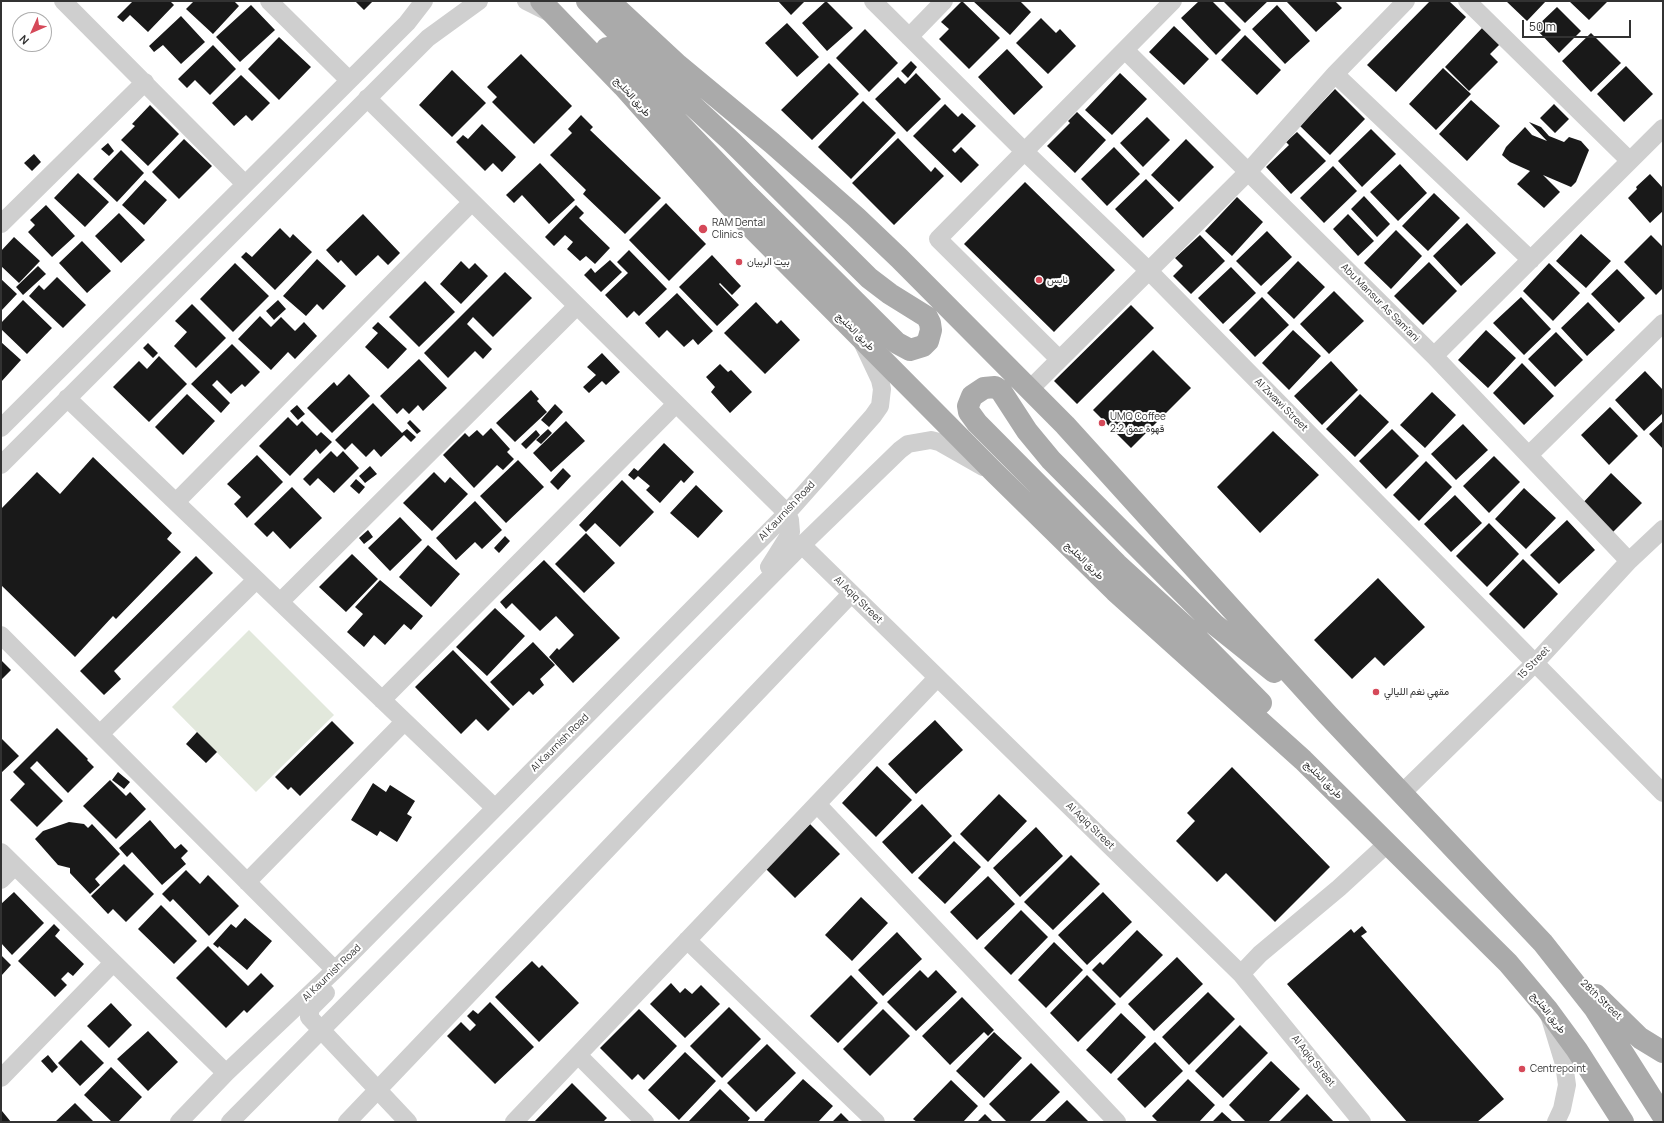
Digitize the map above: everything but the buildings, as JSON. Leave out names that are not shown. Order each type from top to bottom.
[{"type":"main road","points":[[549,6],[592,33],[652,93],[747,194],[897,343],[910,350],[923,346],[928,341],[931,330],[927,317],[885,291],[869,278],[732,141],[668,83],[587,1]]},
{"type":"main road","points":[[609,1],[666,54],[772,143],[856,217],[1065,425],[1326,714],[1542,943],[1595,1009],[1663,1116]]},
{"type":"main road","name":"طريق الخليج","points":[[549,6],[623,86],[729,205],[995,473],[1115,592],[1254,715],[1349,806],[1508,963],[1547,1009],[1577,1050],[1623,1122]]},
{"type":"main road","points":[[1326,714],[1214,624],[1051,460],[1026,431],[1001,391],[996,387],[984,388],[972,396],[968,406],[972,418],[1117,564],[1186,628],[1273,715],[1349,806]]},
{"type":"main road","name":"28th Street","points":[[1542,943],[1640,1038],[1663,1052]]},
{"type":"street","points":[[63,1],[245,184]]},
{"type":"street","points":[[269,1],[349,80]]},
{"type":"street","points":[[1,428],[407,23],[424,1]]},
{"type":"street","points":[[457,16],[469,1]]},
{"type":"street","points":[[1,465],[428,38],[480,1]]},
{"type":"street","points":[[526,1],[549,6]]},
{"type":"street","name":"Al Zwawi Street","points":[[873,1],[1024,151],[1149,270],[1663,793]]},
{"type":"street","points":[[909,37],[944,1]]},
{"type":"street","points":[[1059,359],[938,239],[1173,1]]},
{"type":"street","points":[[1030,390],[1059,359],[1248,172],[1335,74],[1406,1]]},
{"type":"street","points":[[1467,1],[1630,161]]},
{"type":"street","name":"Abu Mansur As Sam'ani","points":[[1125,50],[1434,356],[1629,561]]},
{"type":"street","points":[[1335,74],[1531,260]]},
{"type":"street","points":[[1,224],[144,82]]},
{"type":"street","points":[[367,98],[787,513],[790,520],[791,532],[776,556],[729,619]]},
{"type":"street","points":[[1434,356],[1663,128]]},
{"type":"street","points":[[176,502],[472,202]]},
{"type":"street","points":[[280,602],[577,306]]},
{"type":"street","points":[[1529,455],[1663,323]]},
{"type":"street","name":"Al Kaurnish Road","points":[[179,1122],[226,1073],[335,970],[391,914],[787,513],[880,406],[882,399],[880,380],[861,338]]},
{"type":"street","points":[[67,398],[495,808]]},
{"type":"street","points":[[382,700],[676,404]]},
{"type":"street","points":[[230,1122],[802,545],[908,444],[922,440],[939,442],[995,473]]},
{"type":"street","name":"15 Street","points":[[1401,794],[1534,663],[1629,561],[1663,529]]},
{"type":"street","name":"Al Aqiq Street","points":[[802,545],[1241,974],[1362,1122]]},
{"type":"street","points":[[100,734],[256,580]]},
{"type":"street","points":[[347,1122],[851,594]]},
{"type":"street","points":[[1,635],[335,970]]},
{"type":"street","points":[[514,1122],[937,678]]},
{"type":"street","points":[[247,882],[404,722]]},
{"type":"street","points":[[817,804],[1117,1122]]},
{"type":"street","points":[[1241,974],[1260,954],[1339,888],[1387,844]]},
{"type":"street","points":[[1,852],[226,1073]]},
{"type":"street","points":[[1,880],[15,866]]},
{"type":"street","points":[[391,914],[375,941],[311,1008],[309,1017],[408,1122]]},
{"type":"street","points":[[687,940],[876,1122]]},
{"type":"street","points":[[1,1078],[113,963]]},
{"type":"street","points":[[1547,1009],[1564,1064],[1566,1085],[1562,1109],[1556,1122]]},
{"type":"street","points":[[578,1055],[645,1122]]},
{"type":"shaded area","points":[[249,630],[334,715],[256,792],[172,707]]},
{"type":"place","name":"RAM Dental Clinics","points":[[703,229]]},
{"type":"place","name":"بيت الربيان","points":[[739,262]]},
{"type":"place","name":"نايس","points":[[1039,280]]},
{"type":"place","name":"UMQ Coffee 2.2 قهوة عمق","points":[[1102,423]]},
{"type":"place","name":"مقهي نغم الليالي","points":[[1376,692]]},
{"type":"place","name":"Centrepoint","points":[[1522,1069]]}]
